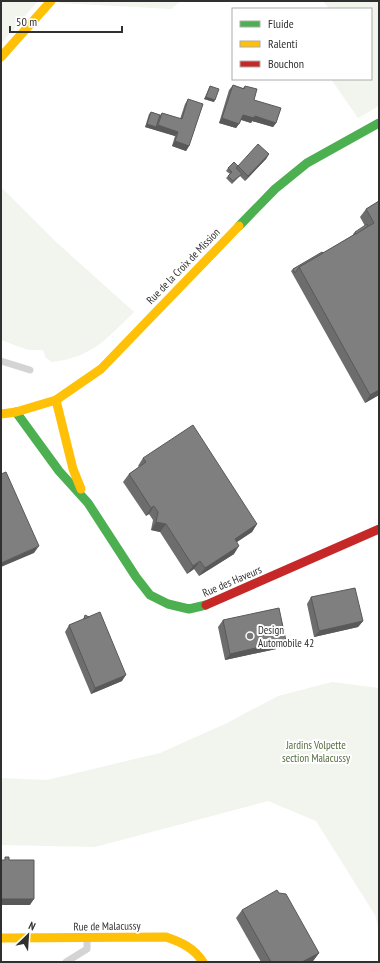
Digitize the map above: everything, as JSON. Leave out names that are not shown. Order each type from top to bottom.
[{"type":"street","points":[[1,57],[51,1]]},
{"type":"street","name":"Rue de la Croix de Mission","points":[[1,414],[16,412],[56,400],[101,369],[275,189],[307,163],[379,123]]},
{"type":"street","name":"Rue des Haveurs","points":[[56,400],[73,468],[88,503]]},
{"type":"street","name":"Rue des Haveurs","points":[[16,412],[59,471],[88,503],[136,577],[150,595],[168,604],[189,609],[212,604],[379,529]]},
{"type":"street","name":"Rue de Malacussy","points":[[1,938],[166,937],[176,939],[189,946],[200,956],[203,962]]},
{"type":"lane","points":[[1,361],[30,370]]},
{"type":"lane","points":[[66,962],[88,949],[87,938]]},
{"type":"green space","points":[[1,1],[38,1],[1,44]]},
{"type":"green space","points":[[61,1],[181,1],[171,9],[59,3]]},
{"type":"green space","points":[[323,1],[379,1],[379,106],[358,118],[332,80],[372,80],[372,8],[329,8]]},
{"type":"green space","points":[[1,187],[56,242],[134,312],[107,338],[89,351],[66,360],[52,362],[46,358],[43,350],[28,350],[1,340]]},
{"type":"green space","name":"Jardins Volpette section Malacussy","points":[[332,682],[379,688],[379,930],[375,915],[316,821],[268,801],[95,847],[1,845],[1,778],[47,780],[160,753],[225,724],[278,696]]},
{"type":"building","points":[[233,85],[244,89],[245,86],[257,89],[254,100],[281,108],[276,123],[255,116],[254,118],[243,115],[239,124],[222,118]]},
{"type":"building","points":[[210,86],[219,89],[215,100],[206,97]]},
{"type":"building","points":[[188,99],[203,104],[189,146],[175,141],[178,132],[158,125],[162,113],[182,119]]},
{"type":"building","points":[[151,112],[160,115],[156,127],[147,124]]},
{"type":"building","points":[[258,144],[269,154],[248,176],[238,166]]},
{"type":"building","points":[[234,162],[238,166],[236,168],[242,174],[233,181],[228,176],[232,172],[228,168]]},
{"type":"building","points":[[379,201],[379,390],[370,395],[299,267],[374,223],[366,209]]},
{"type":"building","points":[[367,224],[368,226],[356,234],[355,232]]},
{"type":"building","points":[[322,252],[323,253],[299,267],[295,273],[293,269]]},
{"type":"building","points":[[193,425],[257,524],[235,539],[239,546],[205,568],[200,561],[193,566],[166,524],[156,522],[158,512],[154,506],[151,508],[129,474],[146,462],[143,458]]},
{"type":"building","points":[[6,472],[39,546],[1,563],[1,474]]},
{"type":"building","points":[[355,588],[363,621],[319,631],[311,597]]},
{"type":"building","points":[[279,608],[286,641],[230,654],[223,620]]},
{"type":"building","points":[[100,612],[126,675],[95,688],[69,625]]},
{"type":"building","points":[[5,857],[9,857],[9,860],[34,860],[34,899],[1,899],[1,860],[5,860]]},
{"type":"building","points":[[277,890],[279,893],[286,894],[319,953],[302,962],[271,962],[242,910]]},
{"type":"traffic: fast","points":[[239,226],[275,189],[307,163],[379,123]]},
{"type":"traffic: fast","points":[[16,412],[59,471],[88,503],[136,577],[150,595],[168,604],[189,609],[206,605]]},
{"type":"traffic: slow","points":[[1,57],[51,1]]},
{"type":"traffic: slow","points":[[1,414],[16,412],[56,400],[101,369],[239,226]]},
{"type":"traffic: slow","points":[[56,400],[73,469],[81,489]]},
{"type":"traffic: slow","points":[[1,938],[166,937],[187,946],[196,953],[203,962]]},
{"type":"traffic: jam","points":[[206,605],[379,529]]},
{"type":"place","name":"Design Automobile 42","points":[[250,636]]}]
